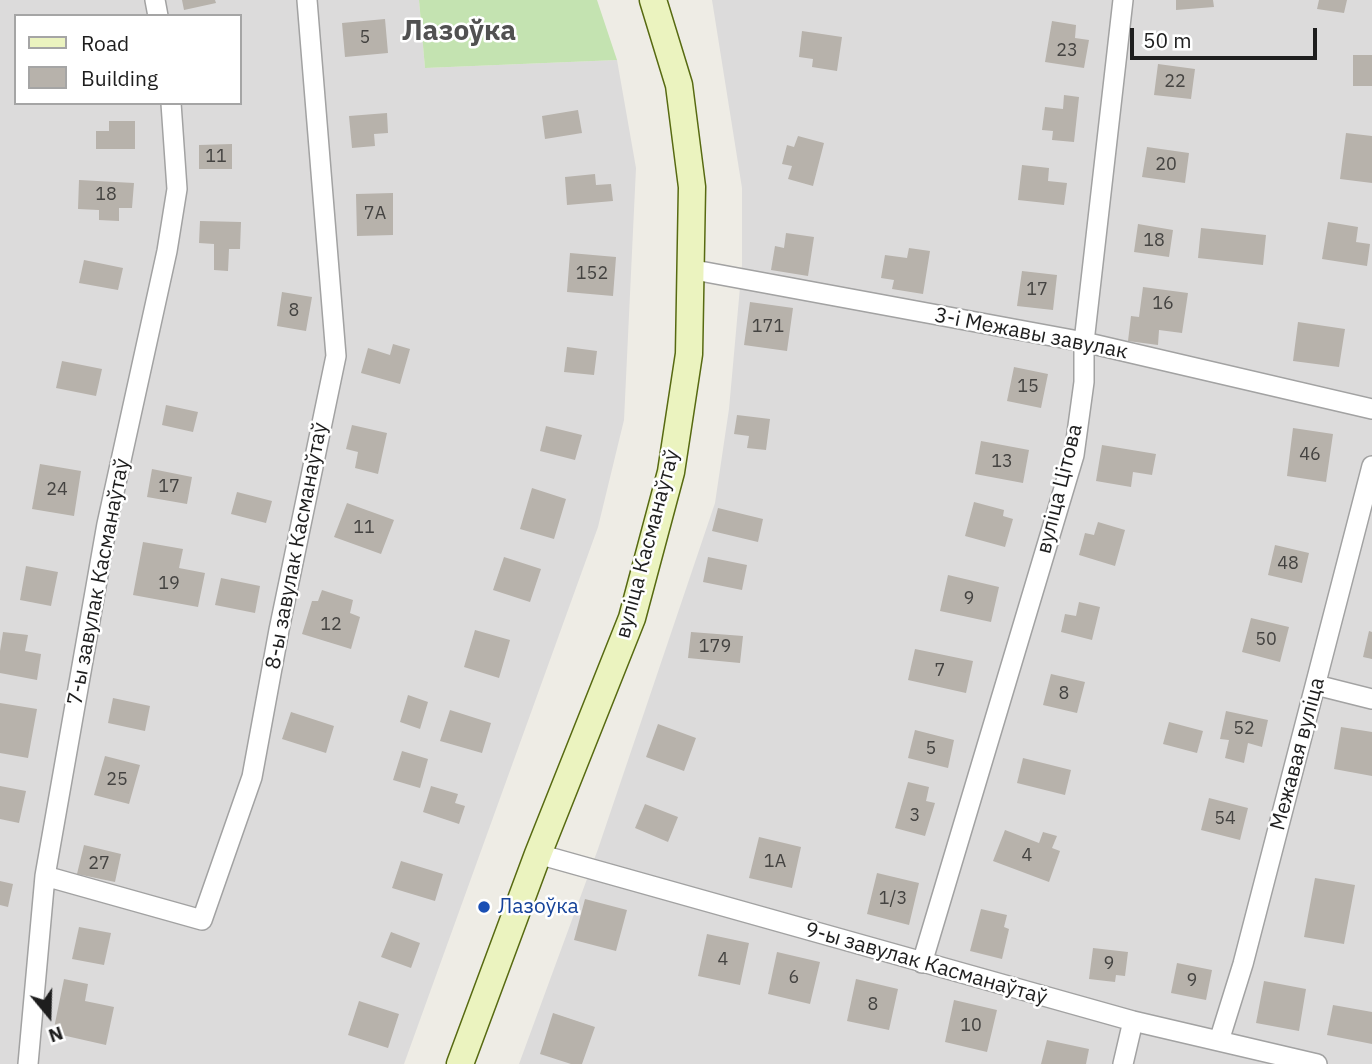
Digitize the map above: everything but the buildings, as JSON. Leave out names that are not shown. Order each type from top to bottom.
[{"type":"main road","name":"вуліца Касманаўтаў","points":[[460,1064],[538,854],[632,618],[671,472],[689,354],[692,187],[679,85],[653,0]]},
{"type":"street","name":"8-ы завулак Касманаўтаў","points":[[45,876],[202,920],[253,777],[279,630],[336,356],[307,0]]},
{"type":"street","name":"вуліца Цітова","points":[[922,963],[1074,455],[1084,382],[1084,342],[1123,0]]},
{"type":"street","name":"7-ы завулак Касманаўтаў","points":[[28,1064],[45,876],[107,524],[167,251],[177,189],[172,105]]},
{"type":"street","name":"3-і Межавы завулак","points":[[689,270],[1084,342],[1372,409]]},
{"type":"street","name":"Межавая вуліца","points":[[1219,1041],[1243,964],[1372,466]]},
{"type":"street","points":[[1316,685],[1372,699]]},
{"type":"street","name":"9-ы завулак Касманаўтаў","points":[[538,854],[1133,1021],[1317,1064]]},
{"type":"street","points":[[1123,1064],[1133,1021]]},
{"type":"shaded area","points":[[0,0],[419,0],[425,68],[617,60],[636,168],[624,420],[598,527],[404,1064],[0,1064]]},
{"type":"shaded area","points":[[712,0],[1372,0],[1372,1064],[519,1064],[598,849],[715,503],[729,409],[742,265],[742,188]]},
{"type":"green space","points":[[419,0],[597,0],[617,60],[425,68]]},
{"type":"place","name":"Лазоўка","points":[[484,907]]},
{"type":"district","name":"Лазоўка","points":[[459,32]]}]
